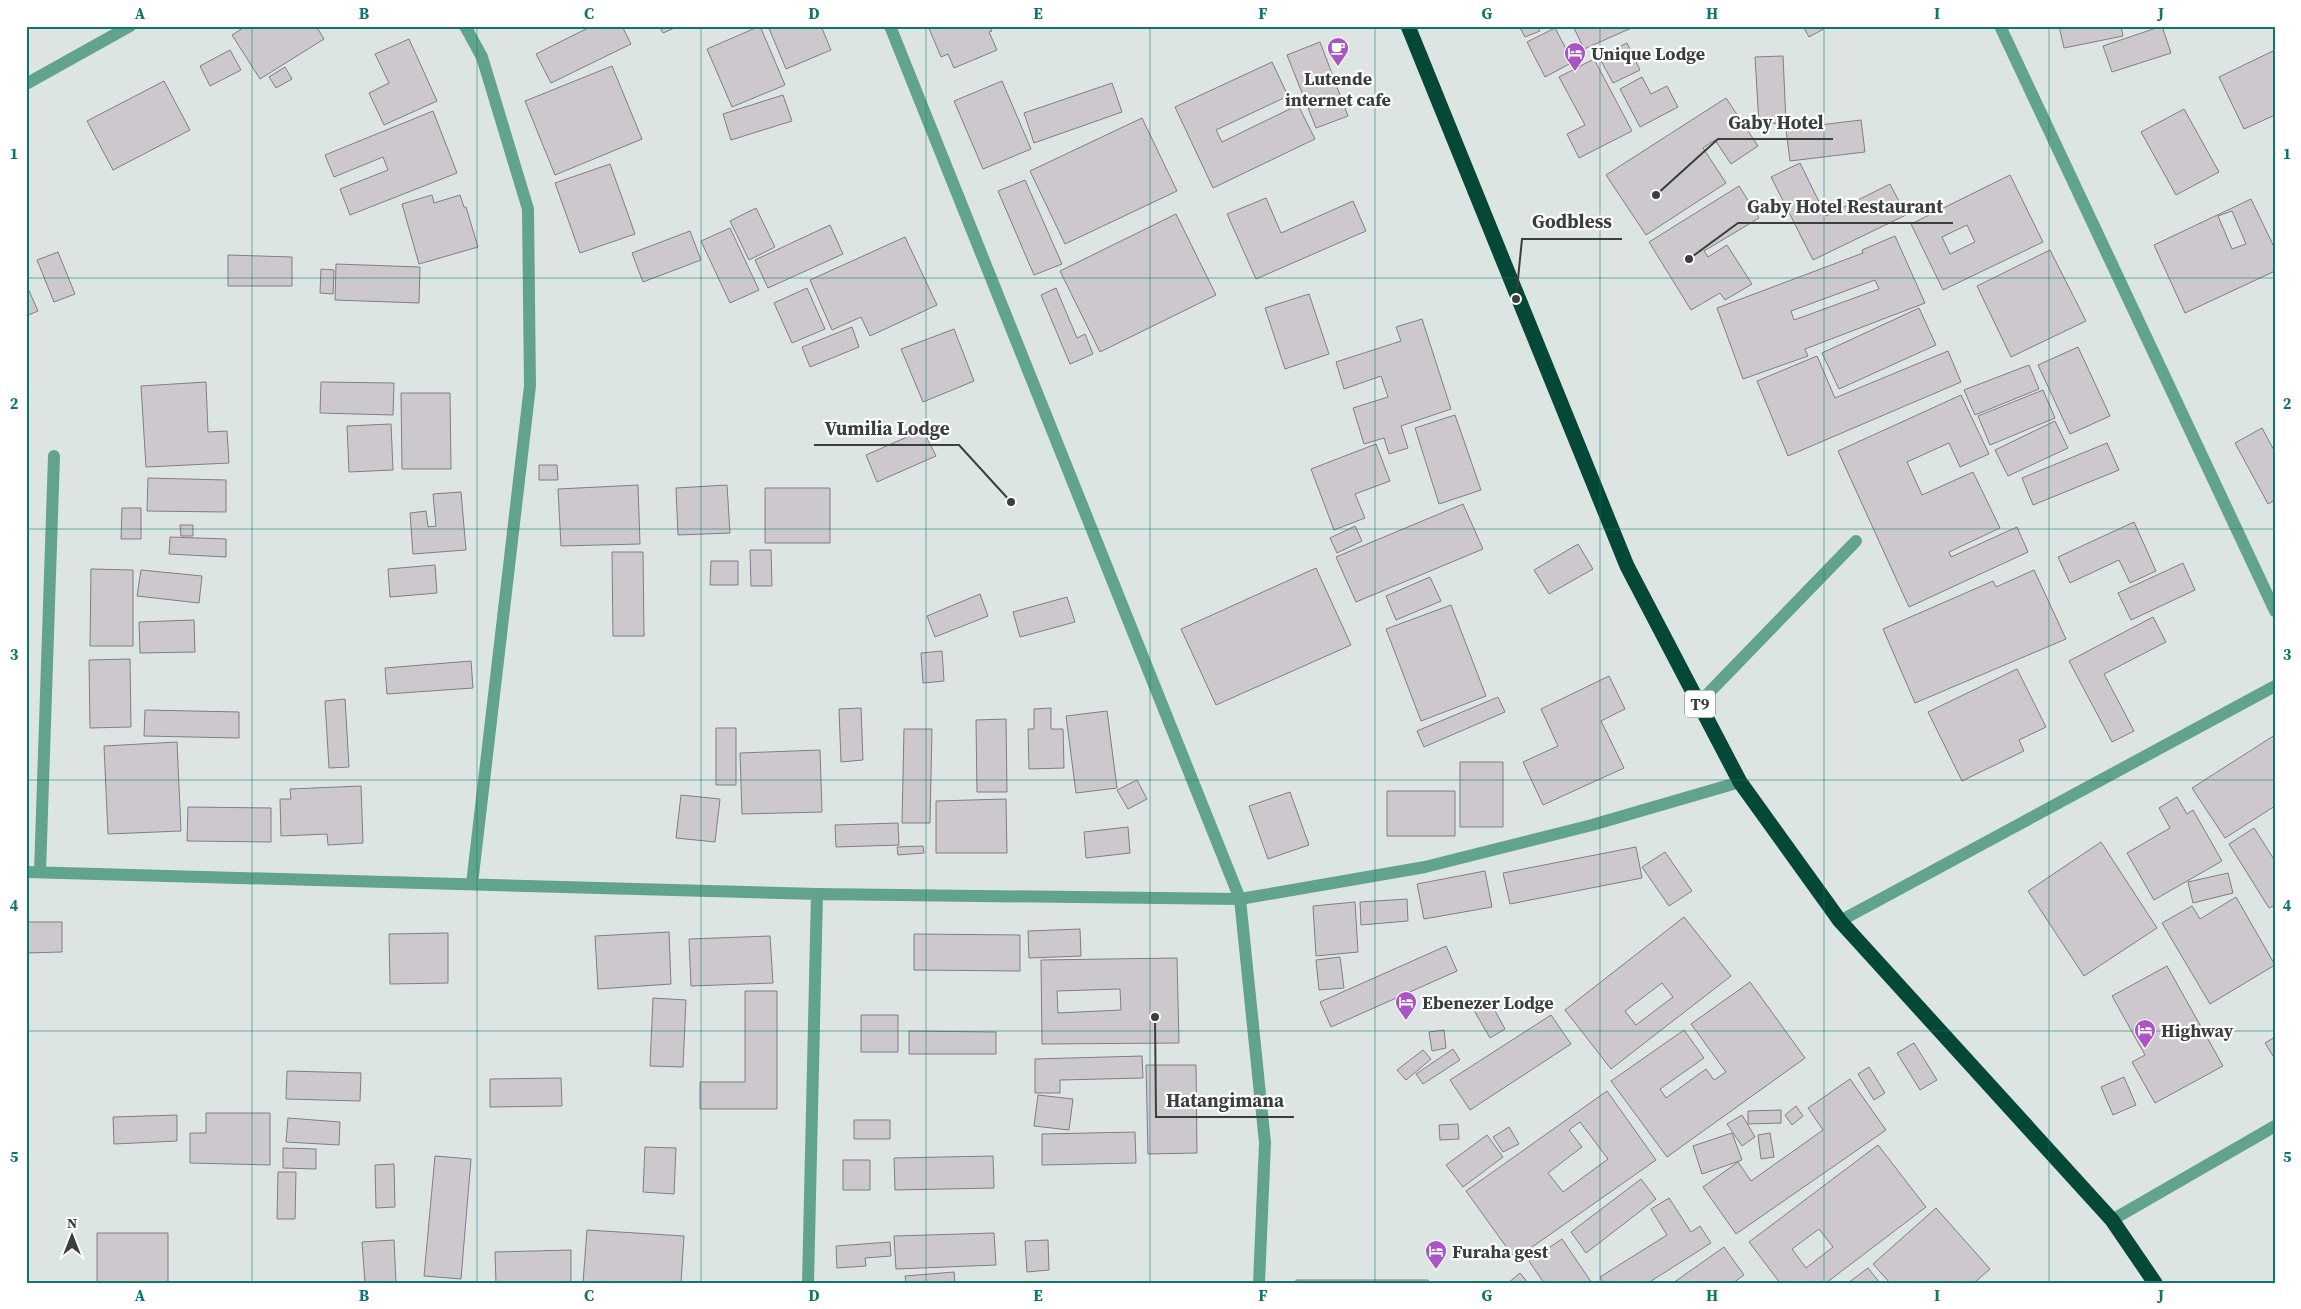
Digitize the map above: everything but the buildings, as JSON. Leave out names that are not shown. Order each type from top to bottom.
[{"type":"highway","name":"T9","points":[[1408,26],[1627,566],[1740,782],[1840,921],[2112,1220],[2155,1283]]},
{"type":"street","points":[[26,84],[130,26]]},
{"type":"street","points":[[465,26],[482,57],[528,209],[530,386],[472,884]]},
{"type":"street","points":[[890,26],[1240,899],[1265,1143],[1258,1283]]},
{"type":"street","points":[[2000,26],[2275,611]]},
{"type":"street","points":[[40,872],[54,456]]},
{"type":"street","points":[[1699,703],[1856,542]]},
{"type":"street","points":[[1840,921],[2275,686]]},
{"type":"street","points":[[26,872],[817,894],[1240,899],[1425,867],[1592,825],[1740,782]]},
{"type":"street","points":[[808,1283],[817,894]]},
{"type":"street","points":[[2112,1220],[2275,1126]]},
{"type":"place","name":"Lutende internet cafe","points":[[1338,67]]},
{"type":"place","name":"Unique Lodge","points":[[1575,72]]},
{"type":"place","name":"Gaby Hotel","points":[[1656,195]]},
{"type":"place","name":"Gaby Hotel Restaurant","points":[[1689,259]]},
{"type":"place","name":"Godbless","points":[[1516,299]]},
{"type":"place","name":"Vumilia Lodge","points":[[1011,502]]},
{"type":"place","name":"Hatangimana","points":[[1155,1017]]},
{"type":"place","name":"Ebenezer Lodge","points":[[1406,1021]]},
{"type":"place","name":"Highway","points":[[2145,1049]]},
{"type":"place","name":"Furaha gest","points":[[1436,1270]]}]
